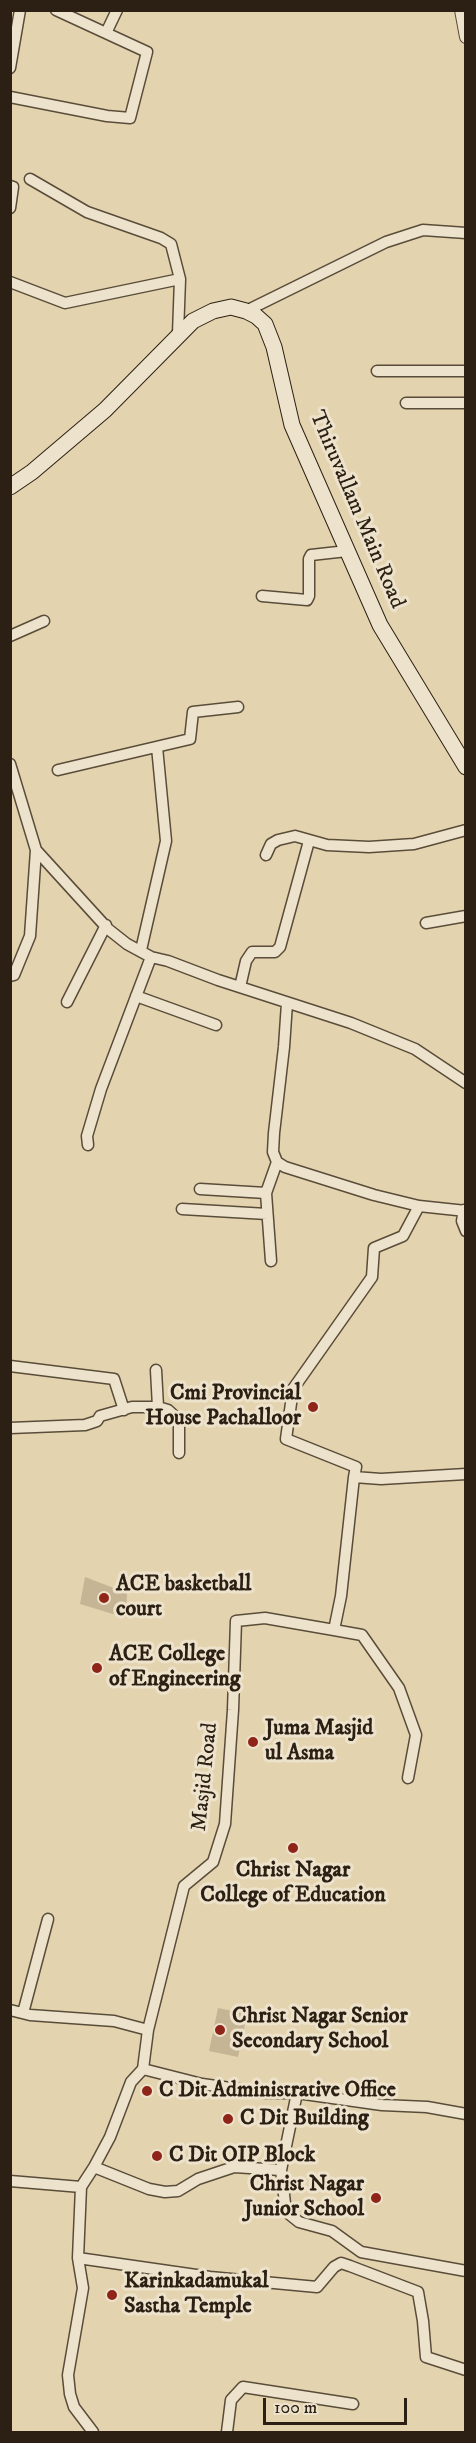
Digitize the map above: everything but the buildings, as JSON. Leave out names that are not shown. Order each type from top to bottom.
[{"type":"main road","points":[[10,486],[32,472],[105,410],[193,321],[213,311],[231,307],[246,311]]},
{"type":"main road","name":"Thiruvallam Main Road","points":[[246,311],[265,324],[274,347],[292,425],[380,625],[465,767]]},
{"type":"street","points":[[10,68],[20,10]]},
{"type":"street","points":[[10,97],[107,116],[130,118],[147,52],[56,10]]},
{"type":"street","points":[[106,33],[117,10]]},
{"type":"street","points":[[460,10],[465,37]]},
{"type":"street","points":[[30,179],[87,212],[168,242],[174,248],[180,279],[178,334]]},
{"type":"street","points":[[10,186],[13,187],[10,208]]},
{"type":"street","points":[[246,311],[386,242],[423,230],[465,233]]},
{"type":"street","points":[[10,282],[65,303],[180,279]]},
{"type":"street","points":[[377,371],[465,371]]},
{"type":"street","points":[[406,403],[465,403]]},
{"type":"street","points":[[262,596],[307,600],[311,555],[347,551]]},
{"type":"street","points":[[10,636],[44,621]]},
{"type":"street","points":[[58,770],[190,739],[193,712],[238,707]]},
{"type":"street","points":[[88,1144],[87,1136],[101,1089],[136,996],[146,954],[166,841],[157,747]]},
{"type":"street","points":[[10,976],[14,975],[30,936],[36,850],[11,766]]},
{"type":"street","points":[[266,855],[271,844],[296,836],[327,845],[414,844],[465,830]]},
{"type":"street","points":[[240,987],[246,961],[252,952],[275,952],[280,946],[309,841]]},
{"type":"street","points":[[36,850],[118,937],[146,954],[351,1023],[415,1049],[465,1083]]},
{"type":"street","points":[[426,923],[465,916]]},
{"type":"street","points":[[67,1002],[106,925]]},
{"type":"street","points":[[136,996],[216,1025]]},
{"type":"street","points":[[287,1003],[274,1133],[273,1152],[277,1162],[285,1167],[374,1195],[419,1206],[465,1210],[462,1221],[465,1231]]},
{"type":"street","points":[[271,1261],[266,1193],[277,1162]]},
{"type":"street","points":[[200,1189],[266,1193]]},
{"type":"street","points":[[408,1778],[416,1735],[399,1688],[362,1635],[334,1630],[341,1596],[356,1467],[286,1439],[293,1389],[372,1277],[374,1248],[404,1236],[419,1206]]},
{"type":"street","points":[[182,1209],[267,1214]]},
{"type":"street","points":[[10,1366],[114,1379],[124,1410]]},
{"type":"street","points":[[156,1370],[158,1407]]},
{"type":"street","points":[[10,1428],[85,1425],[98,1421],[100,1416],[140,1406],[158,1407],[168,1410],[179,1420],[179,1453]]},
{"type":"street","points":[[354,1477],[381,1479],[465,1474]]},
{"type":"street","name":"Masjid Road","points":[[148,2030],[184,1886],[213,1862],[225,1824],[233,1710],[236,1621],[265,1618],[334,1630]]},
{"type":"street","points":[[23,2013],[48,1919]]},
{"type":"street","points":[[10,2010],[114,2021],[148,2030],[143,2069],[131,2082],[110,2137],[81,2187],[78,2258],[83,2288],[68,2375],[70,2394],[80,2417],[93,2433]]},
{"type":"street","points":[[143,2069],[202,2084],[266,2093],[297,2093],[382,2105],[426,2107],[465,2114]]},
{"type":"street","points":[[297,2093],[281,2170],[285,2203],[289,2214],[299,2222],[332,2231],[361,2252],[465,2271]]},
{"type":"street","points":[[94,2167],[148,2189],[165,2192],[178,2191],[198,2179],[234,2167],[281,2170]]},
{"type":"street","points":[[10,2181],[81,2187]]},
{"type":"street","points":[[78,2258],[210,2277],[317,2287],[334,2267],[341,2263],[418,2292],[426,2357],[465,2370]]},
{"type":"street","points":[[227,2433],[231,2400],[243,2387],[353,2404]]},
{"type":"shaded area","name":"ACE basketball court","points":[[85,1577],[127,1593],[126,1618],[80,1604]]},
{"type":"shaded area","points":[[218,2008],[247,2014],[238,2057],[209,2051]]},
{"type":"place","name":"Cmi Provincial House Pachalloor","points":[[313,1407]]},
{"type":"place","name":"ACE basketball court","points":[[104,1598]]},
{"type":"place","name":"ACE College of Engineering","points":[[97,1668]]},
{"type":"place","name":"Juma Masjid ul Asma","points":[[253,1742]]},
{"type":"place","name":"Christ Nagar College of Education","points":[[293,1848]]},
{"type":"place","name":"Christ Nagar Senior Secondary School","points":[[220,2030]]},
{"type":"place","name":"C Dit Administrative Office","points":[[147,2091]]},
{"type":"place","name":"C Dit Building","points":[[228,2119]]},
{"type":"place","name":"C Dit OIP Block","points":[[157,2156]]},
{"type":"place","name":"Christ Nagar Junior School","points":[[376,2198]]},
{"type":"place","name":"Karinkadamukal Sastha Temple","points":[[112,2295]]}]
